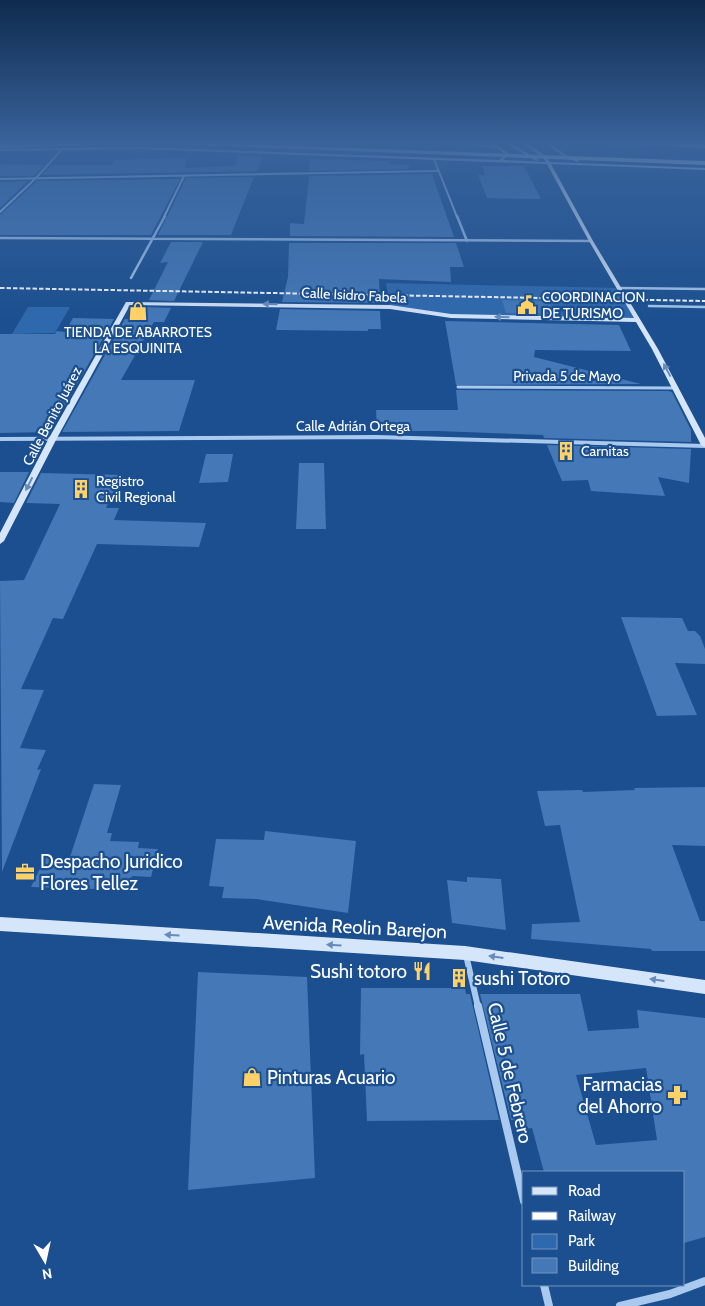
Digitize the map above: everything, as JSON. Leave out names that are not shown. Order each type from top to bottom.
[{"type":"main road","points":[[569,202],[638,320],[703,437],[705,445]]},
{"type":"main road","name":"Calle Isidro Fabela","points":[[128,303],[390,307],[451,316],[638,320]]},
{"type":"main road","name":"Calle Benito Juárez","points":[[0,541],[53,438],[128,303]]},
{"type":"main road","name":"Avenida Reolin Barejon","points":[[0,924],[465,953],[705,987]]},
{"type":"street","points":[[0,212],[11,202]]},
{"type":"street","points":[[131,278],[148,250],[171,202]]},
{"type":"street","points":[[450,202],[466,241]]},
{"type":"street","points":[[0,238],[591,241]]},
{"type":"street","points":[[619,288],[705,290]]},
{"type":"street","points":[[649,306],[705,307]]},
{"type":"street","name":"Privada 5 de Mayo","points":[[458,388],[676,388]]},
{"type":"street","name":"Calle Adrián Ortega","points":[[0,439],[376,437],[705,445]]},
{"type":"street","name":"Calle 5 de Febrero","points":[[465,953],[522,1193]]},
{"type":"street","points":[[620,1306],[670,1294],[705,1281]]},
{"type":"street","points":[[544,1286],[549,1306]]},
{"type":"green space","points":[[386,283],[619,288],[638,320],[451,316],[390,307]]},
{"type":"green space","points":[[28,307],[70,307],[55,333],[12,334]]},
{"type":"building","points":[[0,202],[6,202],[0,208]]},
{"type":"building","points":[[14,202],[168,202],[151,235],[0,235],[0,215]]},
{"type":"building","points":[[174,202],[244,202],[231,235],[158,235]]},
{"type":"building","points":[[306,202],[442,202],[454,237],[290,236],[290,223],[304,224]]},
{"type":"building","points":[[171,242],[203,242],[174,301],[149,300],[168,262],[160,263]]},
{"type":"building","points":[[289,243],[456,243],[464,267],[450,267],[451,282],[379,279],[380,303],[282,302],[288,277]]},
{"type":"building","name":"COORDINACION DE TURISMO","points":[[502,300],[549,301],[555,314],[506,313]]},
{"type":"building","points":[[145,307],[171,308],[164,322],[154,322],[121,380],[195,380],[179,431],[62,432],[125,319],[129,319],[135,309],[144,309]]},
{"type":"building","points":[[280,309],[380,311],[381,329],[368,329],[368,331],[276,330]]},
{"type":"building","points":[[73,318],[114,319],[50,432],[0,433],[0,334],[55,334],[57,331],[65,332]]},
{"type":"building","points":[[445,321],[619,325],[631,351],[535,350],[534,357],[641,384],[456,385]]},
{"type":"building","points":[[456,390],[668,391],[672,392],[691,430],[691,442],[544,438],[543,435],[437,431],[377,431],[376,410],[458,410]]},
{"type":"building","points":[[547,445],[691,449],[689,483],[658,477],[665,496],[591,491],[588,480],[562,481]]},
{"type":"building","points":[[206,454],[233,454],[228,482],[199,483]]},
{"type":"building","points":[[299,463],[324,463],[326,529],[296,529]]},
{"type":"building","points":[[0,472],[29,472],[14,503],[0,502]]},
{"type":"building","points":[[41,473],[121,475],[106,508],[119,508],[114,520],[206,523],[199,547],[97,544],[63,619],[53,618],[21,689],[44,690],[20,748],[46,750],[37,770],[41,769],[2,872],[0,581],[24,580],[60,504],[26,503]]},
{"type":"building","points":[[621,617],[682,618],[688,631],[695,631],[700,636],[705,649],[705,664],[675,663],[697,715],[657,716]]},
{"type":"building","points":[[94,784],[121,785],[107,833],[112,833],[110,841],[139,842],[138,848],[158,849],[151,877],[132,876],[128,890],[31,887],[45,858],[69,860]]},
{"type":"building","points":[[705,787],[705,846],[672,845],[700,921],[705,921],[705,951],[652,951],[651,949],[531,939],[532,924],[580,922],[560,825],[545,826],[537,791],[582,790],[583,792],[635,790],[634,788]]},
{"type":"building","points":[[265,831],[356,841],[348,913],[256,899],[222,898],[224,887],[209,886],[216,839],[264,840]]},
{"type":"building","points":[[467,877],[501,879],[506,930],[452,923],[447,880],[467,882]]},
{"type":"building","name":"Pinturas Acuario","points":[[198,972],[307,977],[315,1178],[188,1190]]},
{"type":"building","points":[[361,988],[465,988],[466,994],[470,994],[499,1120],[367,1121],[364,1054],[360,1055]]},
{"type":"building","points":[[480,994],[580,994],[588,1031],[639,1028],[637,1010],[705,1018],[705,1237],[685,1243],[685,1171],[544,1171],[532,1128],[525,1129],[523,1120],[511,1120]],"holes":[[[646,1068],[657,1140],[596,1145],[576,1075]]]},
{"type":"railway","points":[[0,288],[705,301]]},
{"type":"place","name":"COORDINACION DE TURISMO","points":[[527,305]]},
{"type":"place","name":"TIENDA DE ABARROTES LA ESQUINITA","points":[[138,311]]},
{"type":"place","name":"Carnitas","points":[[566,451]]},
{"type":"place","name":"Registro Civil Regional","points":[[81,489]]},
{"type":"place","name":"Despacho Juridico Flores Tellez","points":[[25,872]]},
{"type":"place","name":"Sushi totoro","points":[[422,971]]},
{"type":"place","name":"sushi Totoro","points":[[459,978]]},
{"type":"place","name":"Pinturas Acuario","points":[[252,1077]]},
{"type":"place","name":"Farmacias del Ahorro","points":[[677,1095]]}]
